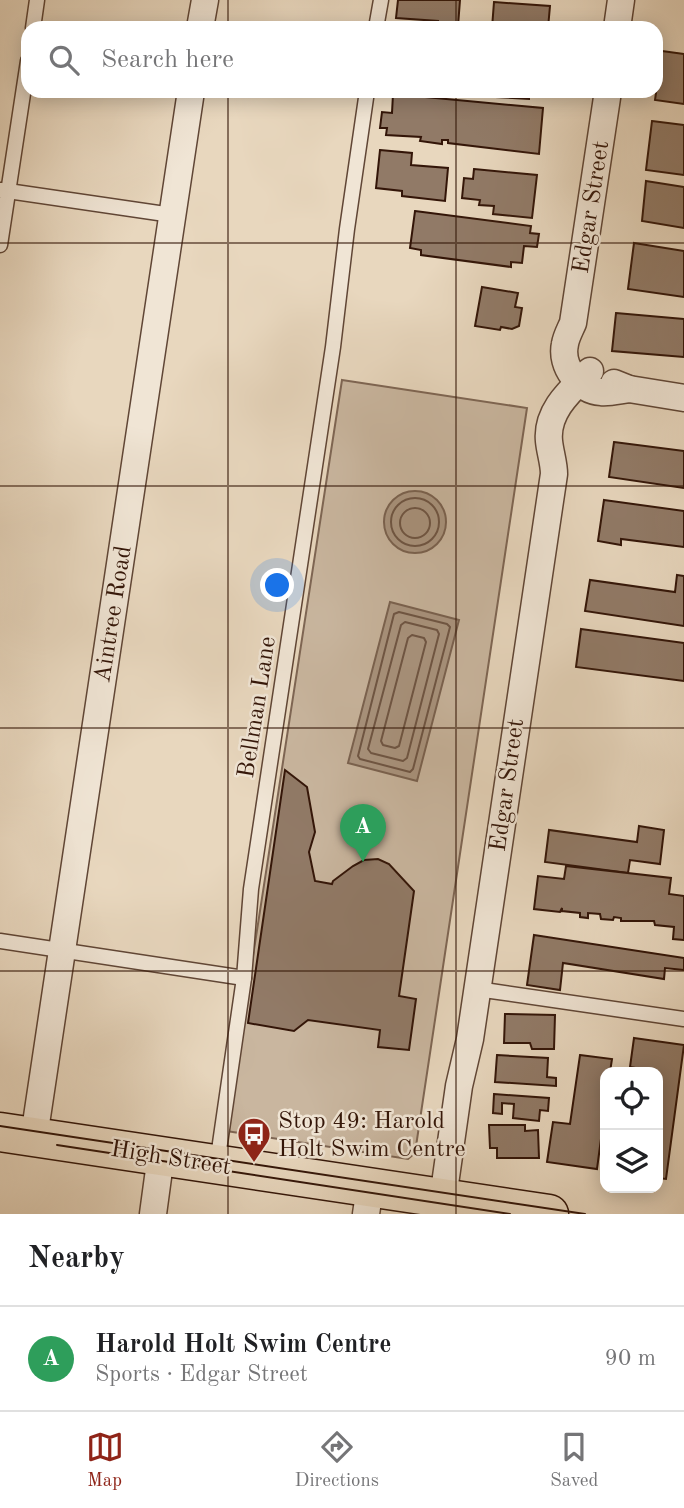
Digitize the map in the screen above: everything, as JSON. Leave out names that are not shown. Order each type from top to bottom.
[{"type":"main road","name":"High Street","points":[[17,1134],[217,1164],[368,1200],[443,1198],[549,1214]]},
{"type":"street","points":[[201,21],[205,0]]},
{"type":"street","points":[[618,21],[621,0]]},
{"type":"street","name":"Aintree Road","points":[[17,1134],[62,950],[190,98]]},
{"type":"street","name":"Edgar Street","points":[[443,1198],[459,1086],[470,1039],[554,474],[549,442],[550,425],[556,410],[584,377],[573,323],[607,98]]},
{"type":"street","points":[[584,377],[629,389],[684,398]]},
{"type":"street","points":[[153,1214],[161,1155]]},
{"type":"lane","points":[[34,21],[37,0]]},
{"type":"lane","points":[[377,21],[381,0]]},
{"type":"lane","points":[[0,245],[4,191],[21,98]]},
{"type":"lane","name":"Bellman Lane","points":[[217,1164],[244,978],[251,889],[331,360],[366,98]]},
{"type":"lane","points":[[4,191],[172,215]]},
{"type":"lane","points":[[0,941],[244,978]]},
{"type":"lane","points":[[477,989],[684,1019]]},
{"type":"shaded area","points":[[342,380],[527,408],[415,1153],[408,1159],[226,1131]]},
{"type":"water","points":[[415,491],[427,493],[437,500],[444,510],[444,534],[437,544],[427,551],[415,553],[403,551],[393,544],[386,534],[384,522],[386,510],[393,500],[403,493]]},
{"type":"water","points":[[390,602],[459,620],[417,781],[348,763]]},
{"type":"building","points":[[398,0],[460,0],[458,21],[396,18]]},
{"type":"building","points":[[494,2],[550,6],[549,21],[493,21]]},
{"type":"building","points":[[663,51],[684,54],[684,104],[655,100],[663,98]]},
{"type":"building","points":[[393,98],[436,98],[543,108],[539,154],[448,143],[448,140],[442,140],[442,144],[420,141],[421,137],[386,135],[387,128],[380,128],[382,112],[392,113]]},
{"type":"building","points":[[652,121],[684,125],[684,175],[646,170]]},
{"type":"building","points":[[380,150],[412,153],[411,165],[448,168],[445,201],[402,196],[402,191],[376,188]]},
{"type":"building","points":[[474,169],[537,175],[532,218],[493,214],[494,206],[479,205],[480,200],[462,198],[464,178],[473,179]]},
{"type":"building","points":[[646,181],[684,187],[684,228],[642,221]]},
{"type":"building","points":[[415,211],[531,226],[530,233],[539,234],[537,247],[524,246],[522,263],[511,262],[511,267],[421,255],[421,250],[410,248]]},
{"type":"building","points":[[634,243],[684,251],[684,297],[628,289]]},
{"type":"building","points":[[482,287],[518,293],[515,307],[522,308],[519,326],[512,329],[501,327],[500,330],[475,326]]},
{"type":"building","points":[[616,313],[684,319],[684,357],[612,351]]},
{"type":"building","points":[[614,442],[684,451],[684,488],[609,477]]},
{"type":"building","points":[[604,500],[684,511],[684,547],[621,539],[621,545],[598,541]]},
{"type":"building","points":[[677,575],[684,576],[684,626],[585,611],[590,580],[675,592]]},
{"type":"building","points":[[581,629],[684,643],[684,681],[576,667]]},
{"type":"building","points":[[285,770],[307,787],[315,832],[309,852],[315,881],[332,884],[364,860],[378,859],[389,864],[414,891],[399,996],[416,999],[409,1050],[378,1047],[380,1030],[308,1020],[294,1031],[248,1023]]},
{"type":"building","points":[[639,826],[664,830],[660,864],[630,860],[628,873],[545,862],[549,830],[637,842]]},
{"type":"building","points":[[566,866],[671,878],[669,894],[684,896],[684,940],[673,939],[674,927],[655,925],[654,921],[621,921],[621,918],[614,917],[613,920],[601,919],[600,914],[588,913],[588,918],[580,917],[580,913],[562,911],[562,908],[560,912],[534,909],[538,876],[564,879]]},
{"type":"building","points":[[534,935],[684,958],[684,970],[665,968],[664,979],[563,963],[560,990],[527,985]]},
{"type":"building","points":[[505,1014],[555,1015],[554,1049],[532,1049],[530,1043],[504,1043]]},
{"type":"building","points":[[634,1038],[684,1045],[666,1179],[663,1179],[663,1067],[630,1067]]},
{"type":"building","points":[[497,1055],[548,1058],[547,1077],[556,1078],[556,1086],[495,1082]]},
{"type":"building","points":[[580,1055],[612,1059],[611,1067],[600,1067],[600,1146],[597,1169],[547,1162],[553,1122],[570,1124]]},
{"type":"building","points":[[494,1094],[549,1098],[548,1111],[540,1110],[539,1121],[513,1118],[514,1104],[502,1103],[502,1114],[493,1113]]},
{"type":"building","points":[[489,1125],[525,1125],[525,1131],[538,1130],[539,1158],[497,1158],[497,1148],[490,1148]]},
{"type":"tram line","points":[[0,1126],[585,1214]]},
{"type":"tram line","points":[[57,1145],[510,1214]]},
{"type":"place","name":"Harold Holt Swim Centre","points":[[363,862]]},
{"type":"place","name":"Stop 49: Harold Holt Swim Centre","points":[[254,1164]]}]
